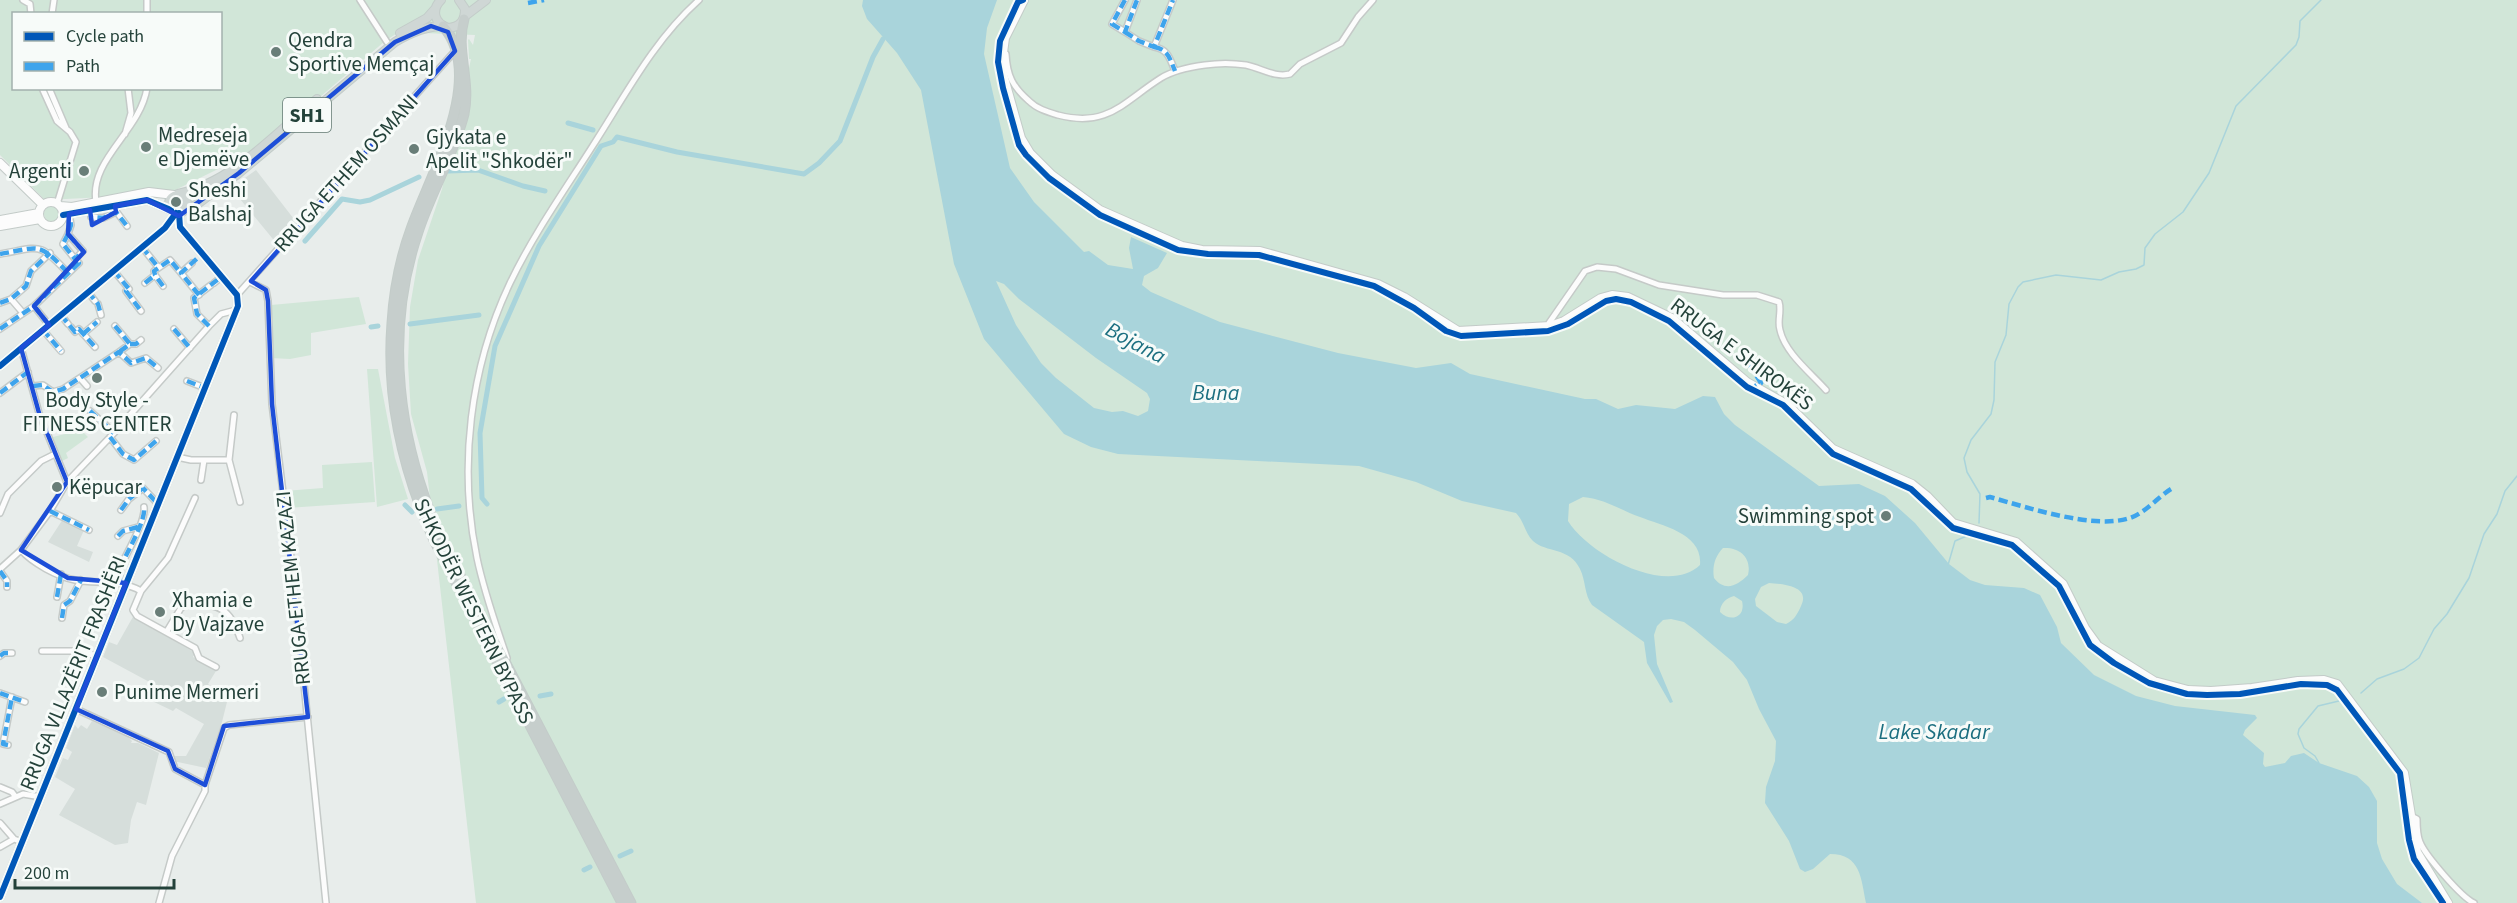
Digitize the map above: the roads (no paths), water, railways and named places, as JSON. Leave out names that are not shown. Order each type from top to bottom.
[{"type":"highway","points":[[458,50],[465,18]]},
{"type":"highway","name":"SHKODËR WESTERN BYPASS","points":[[443,26],[458,50],[467,87],[464,113],[418,230],[404,285],[398,343],[400,400],[410,450],[432,518],[631,903]]},
{"type":"highway","name":"SHKODËR WESTERN BYPASS","points":[[458,50],[457,109],[410,231],[394,302],[391,341],[392,384],[399,436],[416,498],[434,540],[622,903]]},
{"type":"main road","name":"SH1","points":[[176,195],[223,177],[387,42],[427,18],[441,0]]},
{"type":"main road","points":[[459,0],[465,9],[465,18]]},
{"type":"main road","name":"SH1","points":[[0,366],[165,228],[178,211],[196,205],[239,173],[395,42],[415,31],[431,26],[455,27],[486,0]]},
{"type":"main road","name":"RRUGA E SHIROKËS","points":[[1024,0],[1013,19],[1003,47],[1003,74],[1026,148],[1052,175],[1104,212],[1182,246],[1203,250],[1260,251],[1378,284],[1404,297],[1458,331],[1549,327],[1564,321],[1601,298],[1612,295],[1628,297],[1672,318],[1745,380],[1788,405],[1833,448],[1912,484],[1953,523],[2005,537],[2016,543],[2063,584],[2093,641],[2114,658],[2154,681],[2188,690],[2224,691],[2298,681],[2324,680],[2337,684],[2402,769],[2407,782],[2414,845],[2419,859],[2448,903]]},
{"type":"main road","points":[[435,9],[435,16],[443,26]]},
{"type":"main road","points":[[0,164],[41,212],[46,225],[53,226],[66,215],[90,210],[115,209],[147,200],[178,211]]},
{"type":"main road","points":[[0,226],[41,212],[50,202],[72,207],[149,192],[176,195],[187,201],[178,211]]},
{"type":"main road","points":[[176,195],[169,202],[178,211],[180,226],[237,295]]},
{"type":"main road","points":[[59,205],[66,215]]},
{"type":"main road","points":[[0,220],[41,212]]},
{"type":"main road","name":"RRUGA VLLAZËRIT FRASHËRI","points":[[0,897],[18,841],[40,796],[76,709],[123,583],[149,527],[236,310],[237,295]]},
{"type":"street","points":[[24,0],[30,4],[31,12]]},
{"type":"street","points":[[360,0],[387,42]]},
{"type":"street","points":[[512,673],[482,579],[471,519],[470,429],[476,387],[486,345],[510,283],[539,230],[651,54],[679,19],[699,0]]},
{"type":"street","points":[[1125,0],[1112,24],[1139,42],[1161,48],[1168,54],[1176,70]]},
{"type":"street","points":[[1125,32],[1137,0]]},
{"type":"street","points":[[1154,47],[1173,0]]},
{"type":"street","points":[[1003,47],[1006,52],[1008,75],[1019,91],[1035,106],[1075,119],[1101,117],[1115,111],[1176,70],[1230,64],[1247,66],[1283,76],[1290,74],[1300,64],[1341,43],[1358,17],[1373,0]]},
{"type":"street","name":"RRUGA ETHEM OSMANI","points":[[237,295],[458,50]]},
{"type":"street","points":[[43,90],[55,118],[76,142],[59,205]]},
{"type":"street","points":[[50,90],[67,130]]},
{"type":"street","points":[[124,136],[131,113],[128,90]]},
{"type":"street","points":[[96,202],[95,188],[103,165],[142,109],[147,90]]},
{"type":"street","points":[[115,209],[127,226]]},
{"type":"street","points":[[0,329],[34,306],[79,262],[63,244],[71,225],[66,215]]},
{"type":"street","points":[[68,234],[83,251],[75,259]]},
{"type":"street","points":[[142,247],[160,266]]},
{"type":"street","points":[[0,254],[37,248],[50,254],[68,273]]},
{"type":"street","points":[[0,303],[12,298],[26,286],[31,271],[50,254]]},
{"type":"street","points":[[181,273],[202,254]]},
{"type":"street","points":[[145,283],[154,275],[154,271],[170,260],[199,295]]},
{"type":"street","points":[[1549,327],[1549,323],[1585,271],[1597,267],[1616,269],[1659,285],[1723,295],[1765,296],[1779,302],[1779,324],[1782,338],[1798,361],[1826,390]]},
{"type":"street","points":[[114,271],[129,289],[126,291],[141,311]]},
{"type":"street","points":[[154,275],[163,286]]},
{"type":"street","points":[[209,326],[200,318],[194,298],[221,277]]},
{"type":"street","name":"RRUGA ETHEM KAZAZI","points":[[250,282],[266,290],[268,301],[272,404],[292,565],[326,903]]},
{"type":"street","points":[[88,292],[97,302],[101,315]]},
{"type":"street","points":[[12,298],[23,314]]},
{"type":"street","points":[[34,306],[61,351]]},
{"type":"street","points":[[7,587],[7,581],[0,570],[21,550],[50,511],[67,482],[209,326],[221,314],[236,310]]},
{"type":"street","points":[[61,315],[75,332],[79,329],[95,347]]},
{"type":"street","points":[[83,334],[97,322]]},
{"type":"street","points":[[116,326],[130,344]]},
{"type":"street","points":[[174,329],[190,348]]},
{"type":"street","points":[[33,386],[43,385],[53,392],[68,387],[130,344],[136,344],[141,340]]},
{"type":"street","points":[[21,348],[39,413],[67,482]]},
{"type":"street","points":[[119,352],[131,363],[146,358],[158,368]]},
{"type":"street","points":[[0,393],[28,372]]},
{"type":"street","points":[[80,378],[87,386]]},
{"type":"street","points":[[187,381],[205,388]]},
{"type":"street","points":[[90,411],[112,435],[123,454],[134,460],[156,441]]},
{"type":"street","points":[[234,415],[229,460],[240,502]]},
{"type":"street","points":[[0,513],[8,494],[42,461],[55,454]]},
{"type":"street","points":[[177,457],[229,460]]},
{"type":"street","points":[[201,480],[204,460]]},
{"type":"street","points":[[121,510],[129,499],[143,488],[158,504]]},
{"type":"street","points":[[141,591],[168,558],[195,498]]},
{"type":"street","name":"RRUGA VLLAZËRIT FRASHËRI","points":[[144,507],[134,542],[120,568],[123,583],[141,591],[133,610],[137,616],[167,631]]},
{"type":"street","points":[[50,511],[89,530]]},
{"type":"street","points":[[139,525],[149,527]]},
{"type":"street","name":"RRUGA VLLAZËRIT FRASHËRI","points":[[118,536],[120,532],[139,525]]},
{"type":"street","points":[[21,550],[32,559],[61,574],[81,580],[123,583]]},
{"type":"street","points":[[57,597],[61,574]]},
{"type":"street","points":[[62,618],[64,606],[70,601],[81,580]]},
{"type":"street","points":[[216,668],[199,658],[195,648],[167,631],[182,608],[190,602],[209,604],[227,612],[232,616],[240,638]]},
{"type":"street","name":"RRUGA VLLAZËRIT FRASHËRI","points":[[42,651],[78,651],[97,656]]},
{"type":"street","points":[[0,656],[4,653],[12,653]]},
{"type":"street","points":[[0,693],[25,702]]},
{"type":"street","points":[[0,751],[5,744],[3,723],[12,697]]},
{"type":"street","points":[[76,709],[167,751],[172,766],[205,785]]},
{"type":"street","points":[[159,903],[172,856],[205,791],[223,730],[227,726],[308,717]]},
{"type":"street","points":[[0,787],[12,792],[15,796]]},
{"type":"street","points":[[0,804],[23,794],[40,796]]},
{"type":"street","points":[[2411,816],[2417,819],[2420,842],[2429,856],[2460,894],[2474,903]]},
{"type":"street","points":[[0,823],[18,841],[0,847]]},
{"type":"street","name":"RRUGA VLLAZËRIT FRASHËRI","points":[[0,897],[7,903]]},
{"type":"water","name":"Lake Skadar","points":[[863,0],[997,0],[987,28],[984,54],[1010,168],[1034,202],[1084,252],[1089,251],[1108,265],[1133,269],[1129,248],[1131,237],[1167,253],[1158,268],[1144,276],[1142,285],[1151,292],[1220,322],[1338,353],[1416,368],[1451,363],[1470,374],[1585,399],[1596,399],[1618,409],[1636,405],[1675,409],[1703,396],[1715,397],[1724,414],[1735,425],[1819,486],[1859,484],[1885,496],[1915,523],[1949,564],[1970,580],[1985,585],[2024,588],[2040,595],[2057,627],[2061,643],[2094,675],[2136,696],[2175,706],[2255,715],[2257,718],[2243,735],[2264,753],[2265,767],[2285,763],[2291,756],[2304,753],[2319,763],[2357,776],[2369,787],[2377,801],[2377,843],[2382,859],[2397,884],[2422,903],[1866,903],[1861,877],[1854,863],[1848,858],[1830,854],[1813,869],[1805,872],[1800,869],[1789,841],[1765,803],[1766,787],[1775,761],[1776,741],[1747,680],[1733,662],[1684,622],[1663,620],[1657,626],[1654,635],[1657,664],[1673,702],[1670,703],[1647,663],[1644,642],[1592,605],[1576,562],[1564,554],[1533,541],[1516,513],[1462,501],[1416,482],[1359,466],[1118,454],[1091,447],[1064,434],[984,339],[954,264],[921,90],[897,53],[867,19],[862,6]],"holes":[[[996,281],[1004,284],[1019,299],[1096,358],[1147,393],[1150,399],[1148,411],[1138,416],[1123,411],[1112,412],[1094,408],[1041,363],[1016,325]],[[1583,497],[1591,498],[1679,532],[1695,545],[1700,565],[1686,574],[1668,576],[1649,574],[1629,567],[1610,558],[1578,534],[1568,521],[1569,504]],[[1723,548],[1735,549],[1746,559],[1748,575],[1740,582],[1727,586],[1714,578],[1713,570]],[[1769,583],[1794,587],[1799,590],[1803,599],[1797,615],[1786,624],[1777,622],[1756,606],[1755,599],[1761,587]],[[1734,596],[1742,601],[1742,611],[1737,617],[1729,617],[1720,612],[1722,604]]]},
{"type":"waterway","points":[[1979,523],[1980,494],[1967,472],[1964,458],[1971,440],[1991,414],[1994,400],[1995,362],[2006,335],[2009,304],[2018,287],[2023,282],[2056,275],[2101,280],[2144,265],[2145,248],[2155,234],[2183,212],[2209,173],[2236,106],[2296,45],[2300,21],[2321,0]]},
{"type":"waterway","points":[[487,504],[482,498],[480,433],[495,346],[539,246],[601,146],[613,142],[617,137],[677,152],[804,174],[819,163],[840,141],[873,57],[883,39]]},
{"type":"waterway","points":[[568,123],[593,130]]},
{"type":"waterway","points":[[448,171],[478,170],[523,186],[545,191]]},
{"type":"waterway","points":[[305,241],[342,199],[360,202],[370,200],[419,177]]},
{"type":"waterway","points":[[410,324],[479,315]]},
{"type":"waterway","points":[[371,327],[378,326]]},
{"type":"waterway","points":[[2361,693],[2377,679],[2404,669],[2419,658],[2434,629],[2447,614],[2469,578],[2484,534],[2497,514],[2505,491],[2517,476]]},
{"type":"waterway","points":[[405,505],[412,512]]},
{"type":"waterway","points":[[437,509],[459,506]]},
{"type":"waterway","points":[[1948,565],[1955,541],[1969,535]]},
{"type":"waterway","points":[[540,696],[551,694]]},
{"type":"waterway","points":[[499,702],[504,699]]},
{"type":"waterway","points":[[2319,763],[2315,756],[2304,748],[2298,734],[2299,729],[2318,706],[2343,700]]},
{"type":"waterway","points":[[620,856],[631,851]]},
{"type":"waterway","points":[[584,870],[590,867]]},
{"type":"place","name":"Qendra Sportive Memçaj","points":[[276,52]]},
{"type":"place","name":"Medreseja e Djemëve","points":[[146,147]]},
{"type":"place","name":"Gjykata e Apelit \"Shkodër\"","points":[[414,149]]},
{"type":"place","name":"Argenti","points":[[84,171]]},
{"type":"place","name":"Sheshi Balshaj","points":[[176,202]]},
{"type":"place","name":"Body Style - FITNESS CENTER","points":[[97,378]]},
{"type":"place","name":"Këpucar","points":[[57,487]]},
{"type":"place","name":"Swimming spot","points":[[1886,516]]},
{"type":"place","name":"Xhamia e Dy Vajzave","points":[[160,612]]},
{"type":"place","name":"Punime Mermeri","points":[[102,692]]},
{"type":"water label","name":"Bojana","points":[[1136,342]]},
{"type":"water label","name":"Buna","points":[[1216,392]]}]
